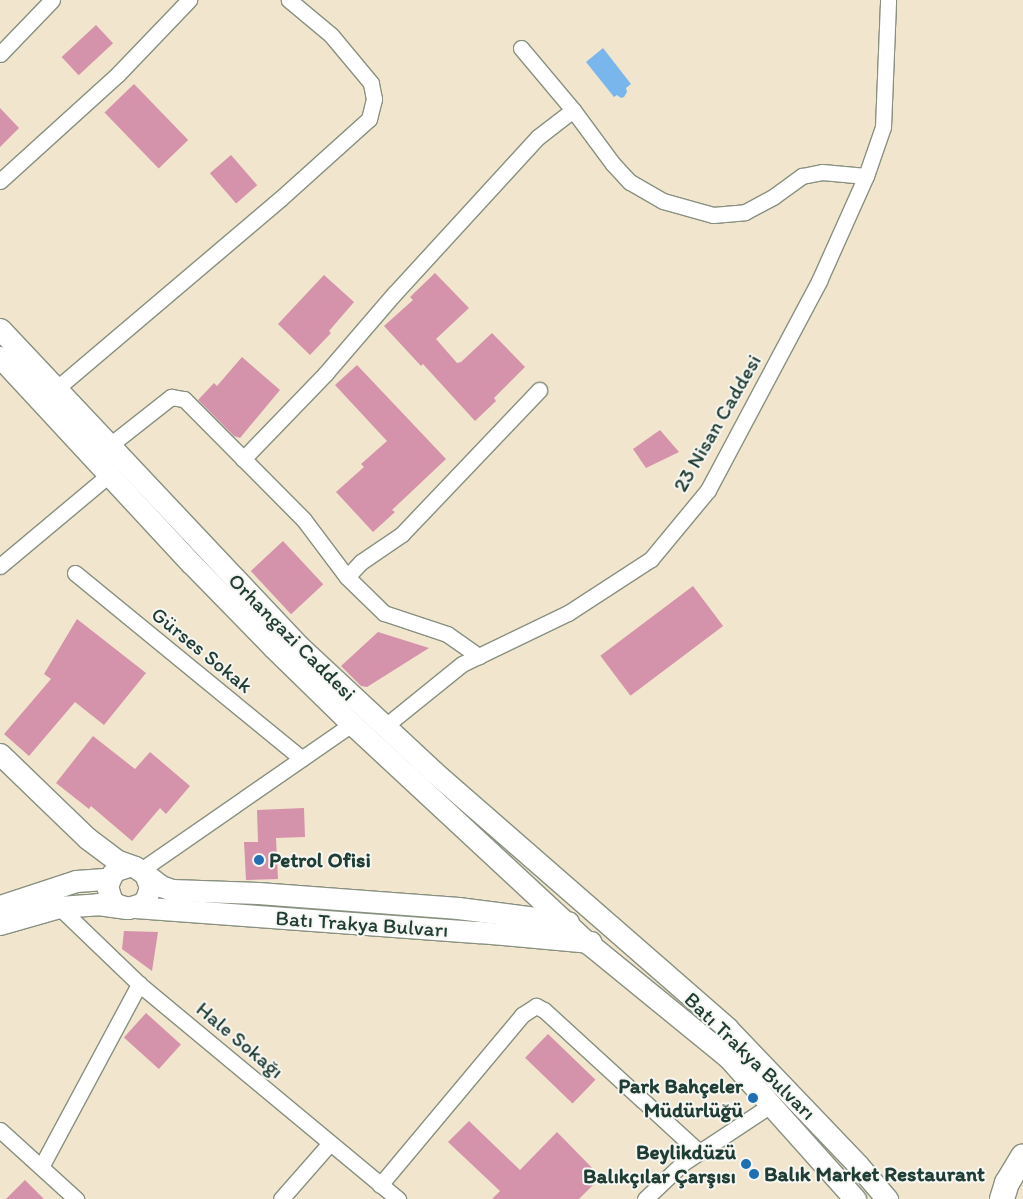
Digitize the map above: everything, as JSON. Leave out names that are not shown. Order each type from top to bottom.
[{"type":"main road","name":"Orhangazi Caddesi","points":[[0,329],[300,647],[384,726],[605,923]]},
{"type":"main road","name":"Orhangazi Caddesi","points":[[0,357],[199,571],[352,724],[566,922]]},
{"type":"main road","name":"Batı Trakya Bulvarı","points":[[0,754],[87,838],[127,873],[172,890],[258,893],[486,911],[566,922],[605,923],[727,1028],[858,1164],[886,1199]]},
{"type":"main road","points":[[486,911],[511,903],[517,896],[517,882],[512,871]]},
{"type":"main road","points":[[0,906],[76,881],[127,873],[148,880],[149,894],[146,900],[132,908],[115,904],[111,899],[107,886],[127,873]]},
{"type":"main road","name":"Batı Trakya Bulvarı","points":[[0,924],[59,907],[98,904],[479,932],[588,943]]},
{"type":"main road","name":"Batı Trakya Bulvarı","points":[[566,922],[588,943],[728,1057],[855,1199]]},
{"type":"main road","points":[[588,943],[601,934],[605,923]]},
{"type":"main road","points":[[1002,1199],[1008,1183],[1023,1156]]},
{"type":"street","points":[[0,54],[52,0]]},
{"type":"street","points":[[0,181],[118,74],[189,0]]},
{"type":"street","points":[[56,389],[280,199],[369,120],[374,99],[371,83],[332,35],[288,0]]},
{"type":"street","name":"23 Nisan Caddesi","points":[[384,726],[462,664],[568,614],[651,559],[708,490],[819,281],[866,176],[883,127],[888,0]]},
{"type":"street","points":[[521,48],[573,110],[613,164],[630,182],[663,201],[712,215],[745,212],[773,197],[802,176],[822,172],[866,176]]},
{"type":"street","points":[[244,459],[326,373],[394,294],[538,137],[573,110]]},
{"type":"street","points":[[347,577],[361,562],[402,534],[539,390]]},
{"type":"street","points":[[110,445],[171,397],[184,399],[304,520],[347,577],[384,613],[447,634],[479,656]]},
{"type":"street","points":[[0,566],[109,476]]},
{"type":"street","name":"Gürses Sokak","points":[[75,573],[302,759]]},
{"type":"street","points":[[127,873],[302,759],[352,724]]},
{"type":"street","name":"Hale Sokağı","points":[[59,907],[139,984],[398,1199]]},
{"type":"street","points":[[41,1167],[139,984]]},
{"type":"street","points":[[380,1184],[522,1015],[536,1006],[558,1022],[699,1152]]},
{"type":"street","points":[[645,1199],[683,1162],[772,1104]]},
{"type":"street","points":[[0,1130],[76,1199]]},
{"type":"street","points":[[282,1199],[330,1143]]},
{"type":"water","points":[[603,48],[631,84],[626,88],[627,92],[624,97],[621,98],[617,95],[614,97],[586,62]]},
{"type":"building","points":[[96,25],[113,43],[79,75],[62,57]]},
{"type":"building","points":[[134,84],[188,140],[159,169],[105,112]]},
{"type":"building","points":[[0,108],[19,128],[0,147]]},
{"type":"building","points":[[231,155],[257,185],[236,204],[210,173]]},
{"type":"building","points":[[435,273],[469,308],[436,339],[457,363],[461,362],[492,333],[525,367],[494,398],[496,401],[475,421],[423,364],[421,366],[384,326],[413,300],[410,297]]},
{"type":"building","points":[[324,275],[354,302],[329,331],[331,333],[310,355],[278,324]]},
{"type":"building","points":[[242,357],[280,390],[240,438],[234,436],[198,400],[214,383],[217,386]]},
{"type":"building","points":[[357,365],[446,459],[392,510],[395,512],[373,532],[336,492],[364,467],[361,464],[387,441],[335,385]]},
{"type":"building","points":[[660,430],[679,452],[646,468],[633,449]]},
{"type":"building","points":[[283,541],[323,584],[291,614],[251,571]]},
{"type":"building","points":[[693,586],[723,626],[630,696],[600,656]]},
{"type":"building","points":[[77,619],[146,673],[104,725],[75,702],[29,756],[4,734],[51,679],[44,674]]},
{"type":"building","points":[[378,632],[429,648],[367,687],[361,686],[341,666]]},
{"type":"building","points":[[93,736],[135,769],[150,752],[190,786],[166,814],[160,808],[132,841],[91,806],[89,809],[56,783]]},
{"type":"building","points":[[304,808],[305,837],[276,838],[278,879],[246,880],[244,842],[258,842],[257,810]]},
{"type":"building","points":[[124,931],[158,932],[152,971],[122,949]]},
{"type":"building","points":[[146,1013],[181,1044],[159,1069],[124,1038]]},
{"type":"building","points":[[548,1034],[595,1080],[573,1104],[525,1058]]},
{"type":"building","points":[[469,1121],[520,1170],[557,1132],[601,1177],[579,1199],[492,1199],[500,1191],[448,1142]]},
{"type":"building","points":[[25,1180],[44,1199],[6,1199]]},
{"type":"place","name":"Petrol Ofisi","points":[[259,860]]},
{"type":"place","name":"Park Bahçeler Müdürlüğü","points":[[753,1098]]},
{"type":"place","name":"Beylikdüzü Balıkçılar Çarşısı","points":[[746,1164]]},
{"type":"place","name":"Balık Market Restaurant","points":[[754,1174]]}]
